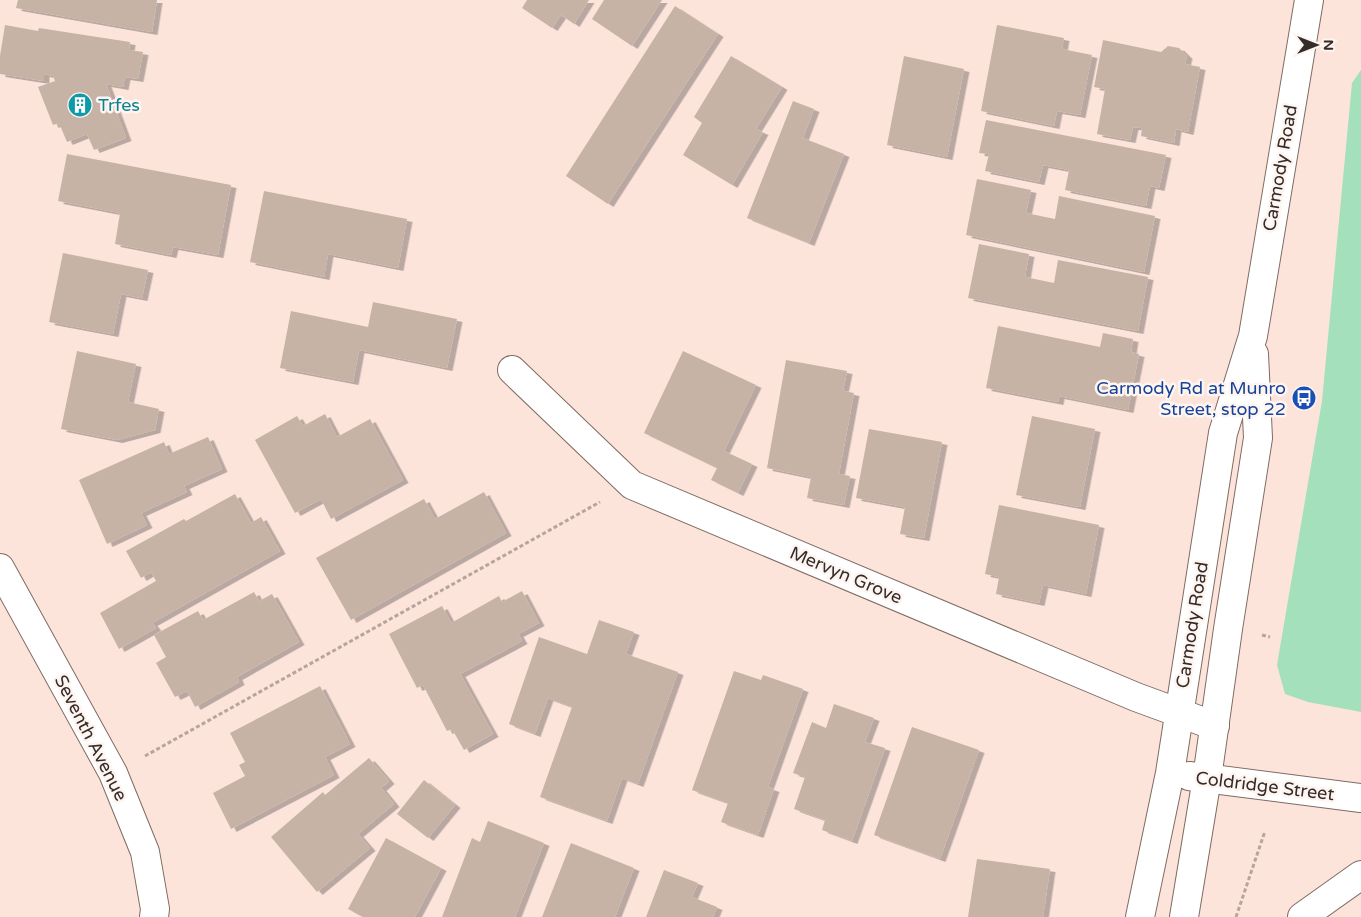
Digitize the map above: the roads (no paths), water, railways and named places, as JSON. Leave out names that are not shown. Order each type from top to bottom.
[{"type":"street","name":"Carmody Road","points":[[1140,917],[1170,773],[1223,434],[1253,336],[1309,0]]},
{"type":"street","name":"Carmody Road","points":[[1184,917],[1207,778],[1258,438],[1253,336]]},
{"type":"street","name":"Mervyn Grove","points":[[512,370],[632,485],[1127,693],[1214,726]]},
{"type":"street","name":"Seventh Avenue","points":[[0,568],[113,773],[145,852],[155,909],[154,917]]},
{"type":"street","name":"Coldridge Street","points":[[1170,773],[1361,798]]},
{"type":"street","points":[[1302,917],[1361,875]]},
{"type":"place","name":"Trfes","points":[[80,105]]},
{"type":"place","name":"Carmody Rd at Munro Street, stop 22","points":[[1304,398]]}]
